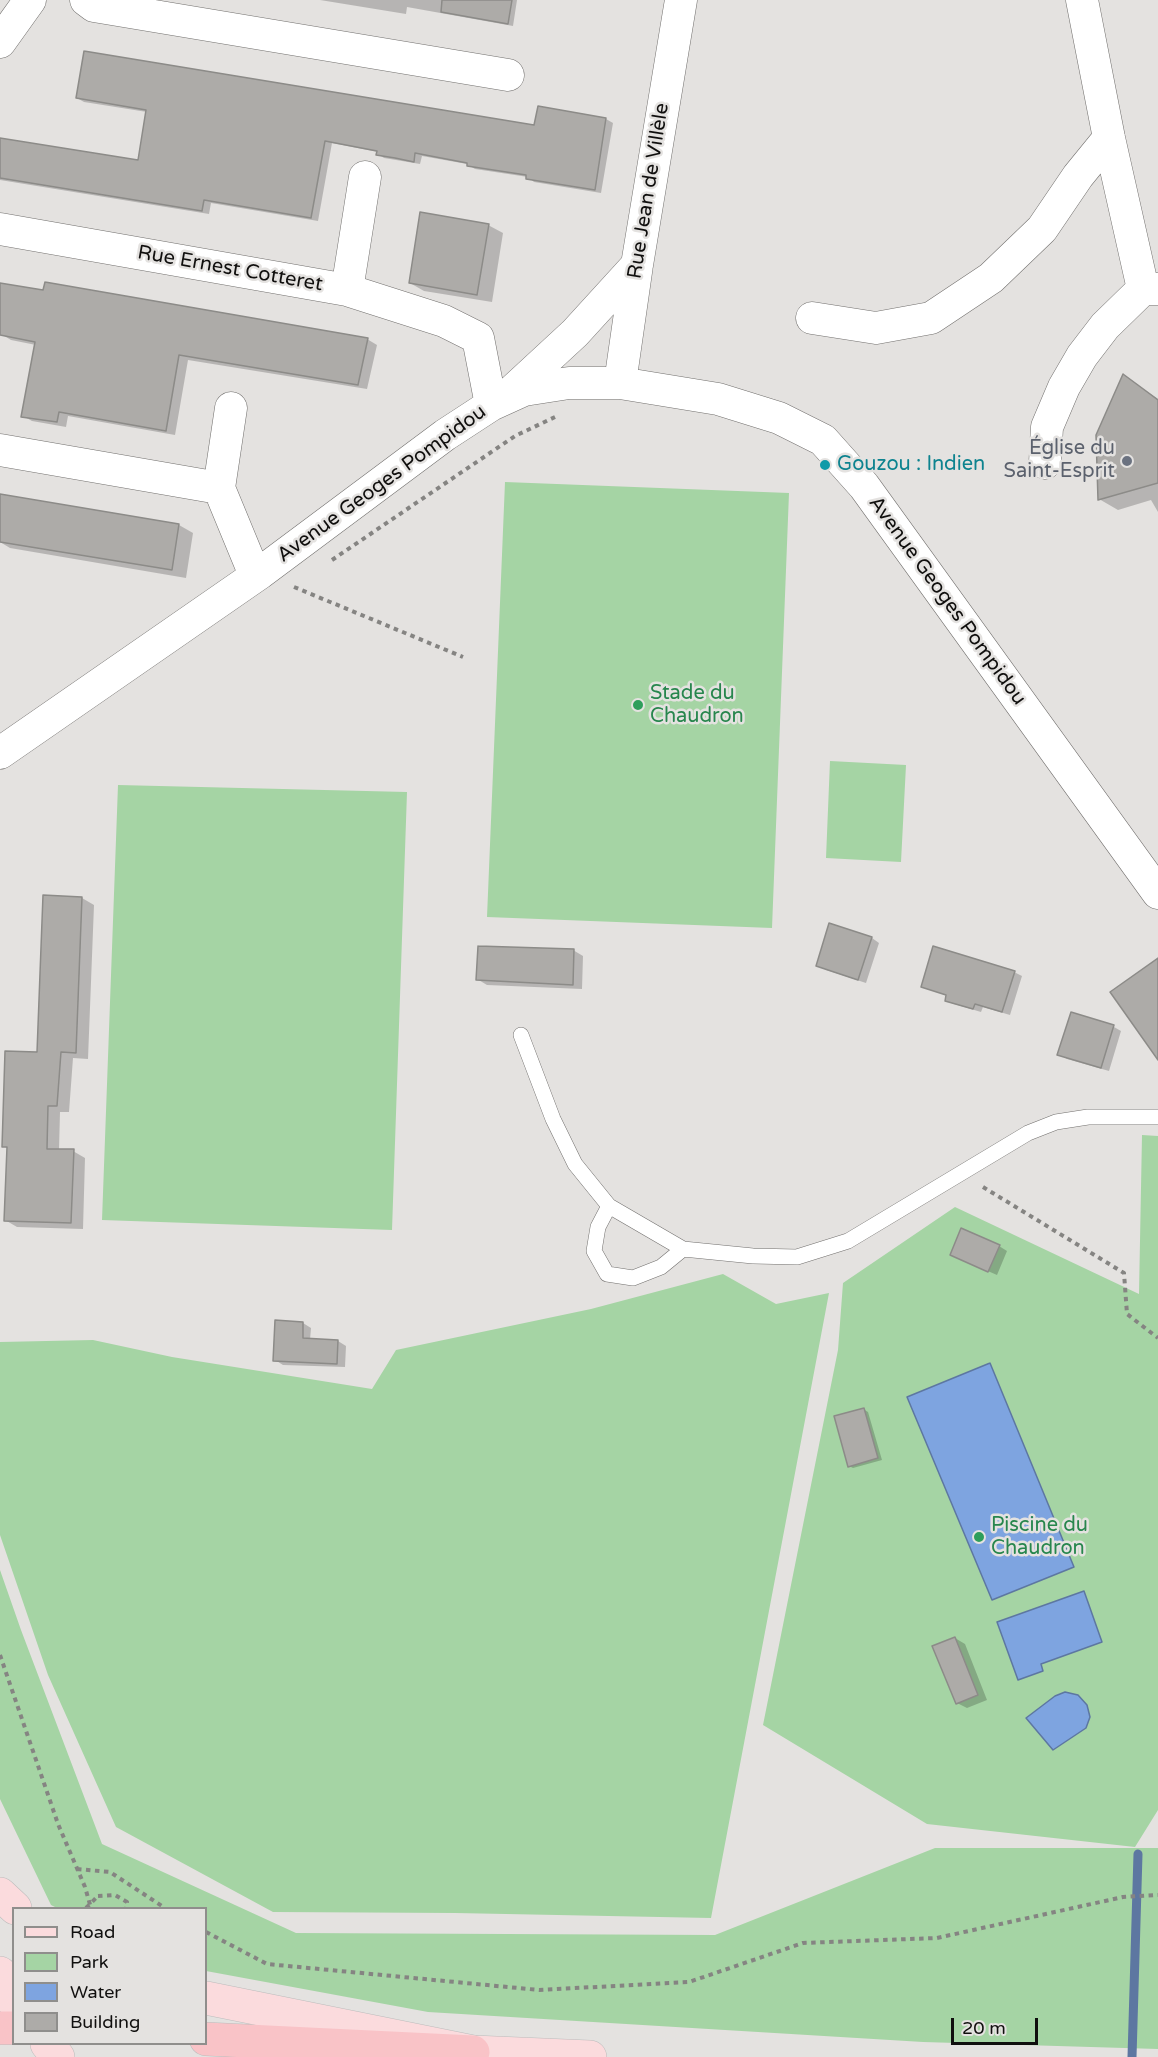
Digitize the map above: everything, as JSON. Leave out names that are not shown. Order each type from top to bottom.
[{"type":"highway","points":[[207,2039],[473,2052]]},
{"type":"main road","points":[[0,1894],[14,1907]]},
{"type":"main road","points":[[0,1973],[12,1998]]},
{"type":"main road","points":[[207,1998],[473,2052],[590,2057]]},
{"type":"main road","points":[[49,2045],[58,2057]]},
{"type":"street","points":[[0,42],[30,0]]},
{"type":"street","points":[[86,0],[94,6],[508,75]]},
{"type":"street","name":"Rue Jean de Villèle","points":[[620,383],[681,0]]},
{"type":"street","points":[[1045,463],[1047,427],[1064,387],[1082,356],[1105,326],[1151,289],[1109,138],[1082,0]]},
{"type":"street","points":[[812,318],[876,328],[931,318],[991,278],[1042,229],[1078,176],[1109,138]]},
{"type":"street","name":"Rue Ernest Cotteret","points":[[0,230],[347,290],[365,177]]},
{"type":"street","points":[[347,290],[444,321],[478,338],[499,401],[575,333],[637,265]]},
{"type":"street","name":"Avenue Geoges Pompidou","points":[[0,753],[260,573],[445,435],[499,401],[524,390],[569,382],[620,383],[718,399],[779,418],[823,440],[864,486],[1154,884]]},
{"type":"street","points":[[231,408],[219,488],[252,568],[260,573]]},
{"type":"street","points":[[0,450],[219,488]]},
{"type":"lane","points":[[521,1035],[553,1119],[575,1164],[609,1206],[683,1249],[753,1256],[797,1257],[848,1241],[1029,1133],[1056,1122],[1088,1117],[1158,1117]]},
{"type":"lane","points":[[609,1206],[598,1227],[594,1251],[607,1274],[633,1278],[661,1267],[683,1249]]},
{"type":"path","points":[[323,566],[515,436],[565,413]]},
{"type":"path","points":[[303,580],[294,587],[463,657]]},
{"type":"path","points":[[962,1174],[1124,1273],[1127,1314],[1158,1338]]},
{"type":"path","points":[[0,1655],[58,1824],[91,1907]]},
{"type":"path","points":[[77,1869],[110,1872],[163,1907]]},
{"type":"path","points":[[87,1907],[98,1896],[115,1895],[127,1902],[126,1907]]},
{"type":"path","points":[[207,1933],[267,1964],[539,1990],[689,1982],[803,1944],[937,1938],[1123,1896],[1158,1895]]},
{"type":"green space","name":"Stade du Chaudron","points":[[505,482],[789,493],[772,928],[487,917]]},
{"type":"green space","points":[[830,761],[906,765],[901,862],[826,858]]},
{"type":"green space","points":[[118,785],[407,792],[392,1230],[102,1220]]},
{"type":"green space","name":"Piscine du Chaudron","points":[[1142,1135],[1158,1136],[1158,1810],[1135,1847],[927,1824],[763,1725],[838,1350],[843,1283],[955,1207],[1139,1294]]},
{"type":"green space","points":[[723,1274],[776,1304],[829,1293],[711,1918],[273,1912],[116,1827],[48,1675],[0,1535],[0,1342],[93,1340],[172,1357],[372,1389],[396,1350],[591,1309]]},
{"type":"green space","points":[[0,1570],[102,1844],[296,1933],[715,1935],[935,1848],[1158,1848],[1158,2049],[923,2042],[428,2012],[207,1971],[207,1907],[55,1907],[51,1905],[0,1799]]},
{"type":"water","name":"Piscine du Chaudron","points":[[990,1363],[1074,1567],[992,1600],[907,1397]]},
{"type":"water","points":[[1084,1591],[1102,1642],[1041,1664],[1043,1671],[1018,1680],[997,1622]]},
{"type":"water","points":[[1065,1692],[1078,1695],[1087,1705],[1090,1717],[1086,1728],[1053,1750],[1026,1718],[1055,1696]]},
{"type":"building","points":[[442,0],[512,0],[508,24],[441,12]]},
{"type":"building","points":[[84,51],[534,125],[538,106],[606,118],[595,190],[526,179],[526,175],[467,166],[467,163],[415,153],[414,162],[376,155],[377,151],[325,141],[311,218],[204,200],[202,211],[0,178],[0,138],[138,160],[146,110],[76,98]]},
{"type":"building","points":[[420,212],[489,224],[477,295],[409,283]]},
{"type":"building","points":[[45,282],[368,338],[358,385],[179,355],[166,431],[59,412],[57,422],[21,417],[35,342],[0,335],[0,283],[43,290]]},
{"type":"building","name":"Église du Saint-Esprit","points":[[1123,374],[1158,400],[1158,483],[1098,500],[1096,435]]},
{"type":"building","points":[[0,494],[179,524],[172,570],[0,542]]},
{"type":"building","points":[[43,895],[82,897],[76,1053],[61,1052],[57,1106],[48,1106],[47,1149],[74,1149],[71,1223],[4,1221],[7,1147],[2,1147],[5,1051],[37,1052]]},
{"type":"building","points":[[829,923],[872,937],[858,980],[816,966]]},
{"type":"building","points":[[478,946],[574,949],[573,985],[476,980]]},
{"type":"building","points":[[933,946],[1015,971],[1002,1012],[975,1004],[973,1009],[945,1001],[946,995],[921,987]]},
{"type":"building","points":[[1158,958],[1158,1060],[1110,992]]},
{"type":"building","points":[[1071,1012],[1114,1025],[1101,1068],[1057,1055]]},
{"type":"building","points":[[961,1228],[1000,1245],[988,1272],[950,1255]]},
{"type":"building","points":[[275,1320],[303,1322],[303,1338],[338,1340],[337,1364],[273,1361]]},
{"type":"building","points":[[864,1408],[878,1458],[848,1467],[834,1416]]},
{"type":"building","points":[[955,1637],[978,1695],[956,1704],[932,1646]]},
{"type":"waterway","points":[[1132,2057],[1138,1854]]},
{"type":"place","name":"Église du Saint-Esprit","points":[[1127,461]]},
{"type":"place","name":"Gouzou : Indien","points":[[825,465]]},
{"type":"place","name":"Stade du Chaudron","points":[[638,705]]},
{"type":"place","name":"Piscine du Chaudron","points":[[979,1537]]}]
